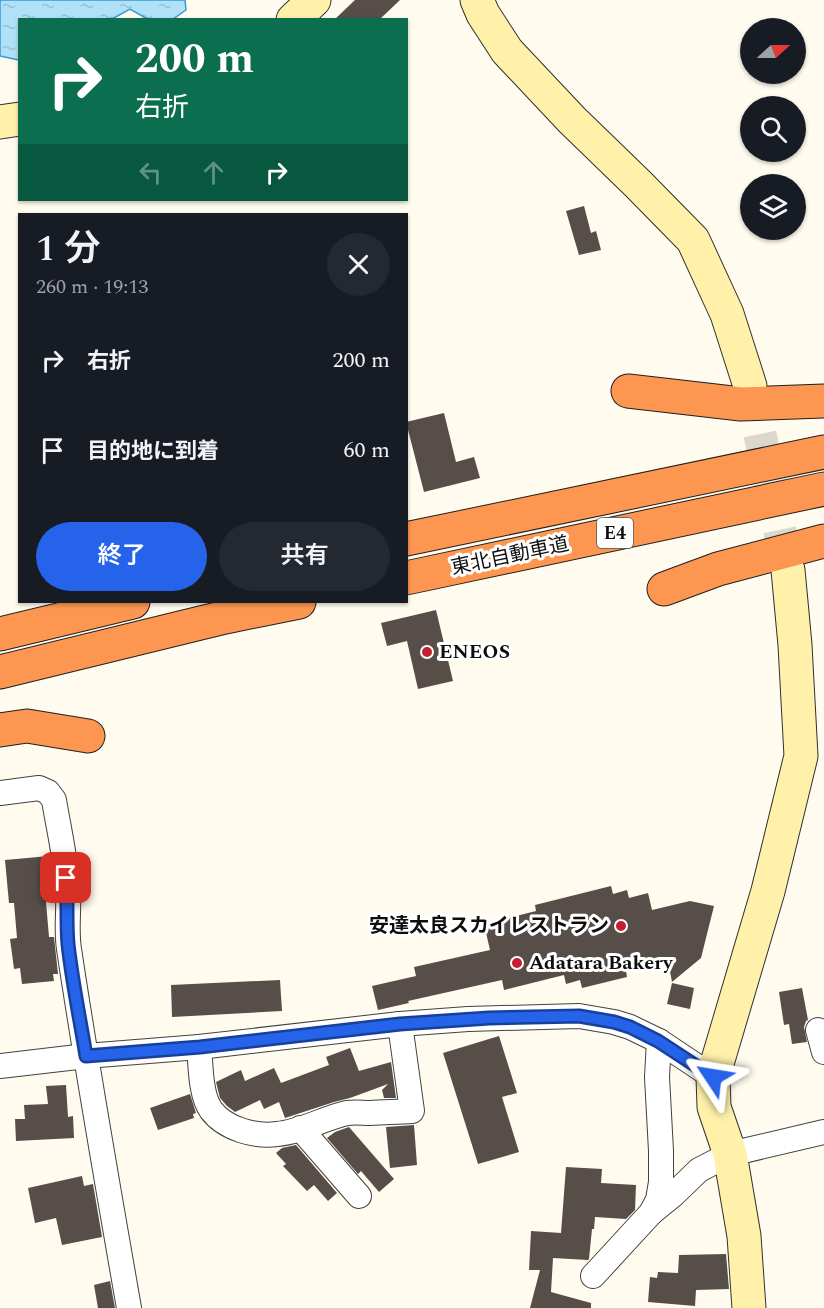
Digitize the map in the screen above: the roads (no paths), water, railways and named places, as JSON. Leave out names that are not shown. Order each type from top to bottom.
[{"type":"highway","points":[[628,391],[741,404],[824,401]]},
{"type":"highway","name":"東北自動車道","points":[[408,539],[824,452]]},
{"type":"highway","name":"東北自動車道","points":[[408,578],[824,489]]},
{"type":"highway","points":[[664,589],[717,569],[824,541]]},
{"type":"highway","points":[[0,634],[129,603]]},
{"type":"highway","points":[[0,672],[225,617],[294,603]]},
{"type":"highway","points":[[0,730],[27,726],[88,736]]},
{"type":"street","points":[[295,18],[314,0]]},
{"type":"street","points":[[477,0],[483,14],[507,51],[572,120],[693,240],[727,314],[750,386]]},
{"type":"street","points":[[0,122],[18,119]]},
{"type":"street","points":[[749,1308],[744,1236],[730,1154],[714,1107],[713,1077],[768,891],[801,756],[788,570]]},
{"type":"street","points":[[0,793],[39,788],[48,792],[54,800],[68,895],[69,946],[129,1308]]},
{"type":"street","points":[[0,1066],[86,1056],[200,1047],[400,1024],[489,1018],[579,1016],[630,1027],[658,1041],[713,1077]]},
{"type":"street","points":[[200,1047],[202,1080],[211,1110],[234,1128],[245,1132],[278,1134],[348,1113],[412,1111],[400,1024]]},
{"type":"street","points":[[651,1213],[658,1200],[661,1182],[658,1041]]},
{"type":"street","points":[[300,1128],[359,1196]]},
{"type":"street","points":[[593,1276],[651,1213],[699,1170],[730,1154],[824,1132]]},
{"type":"water","points":[[0,0],[185,0],[186,10],[174,18],[146,18],[130,9],[114,18],[18,18],[18,60],[0,56]]},
{"type":"tunnel","points":[[750,386],[788,570]]},
{"type":"place","name":"ENEOS","points":[[427,652]]},
{"type":"place","name":"安達太良スカイレストラン","points":[[621,926]]},
{"type":"place","name":"Adatara Bakery","points":[[517,963]]}]
